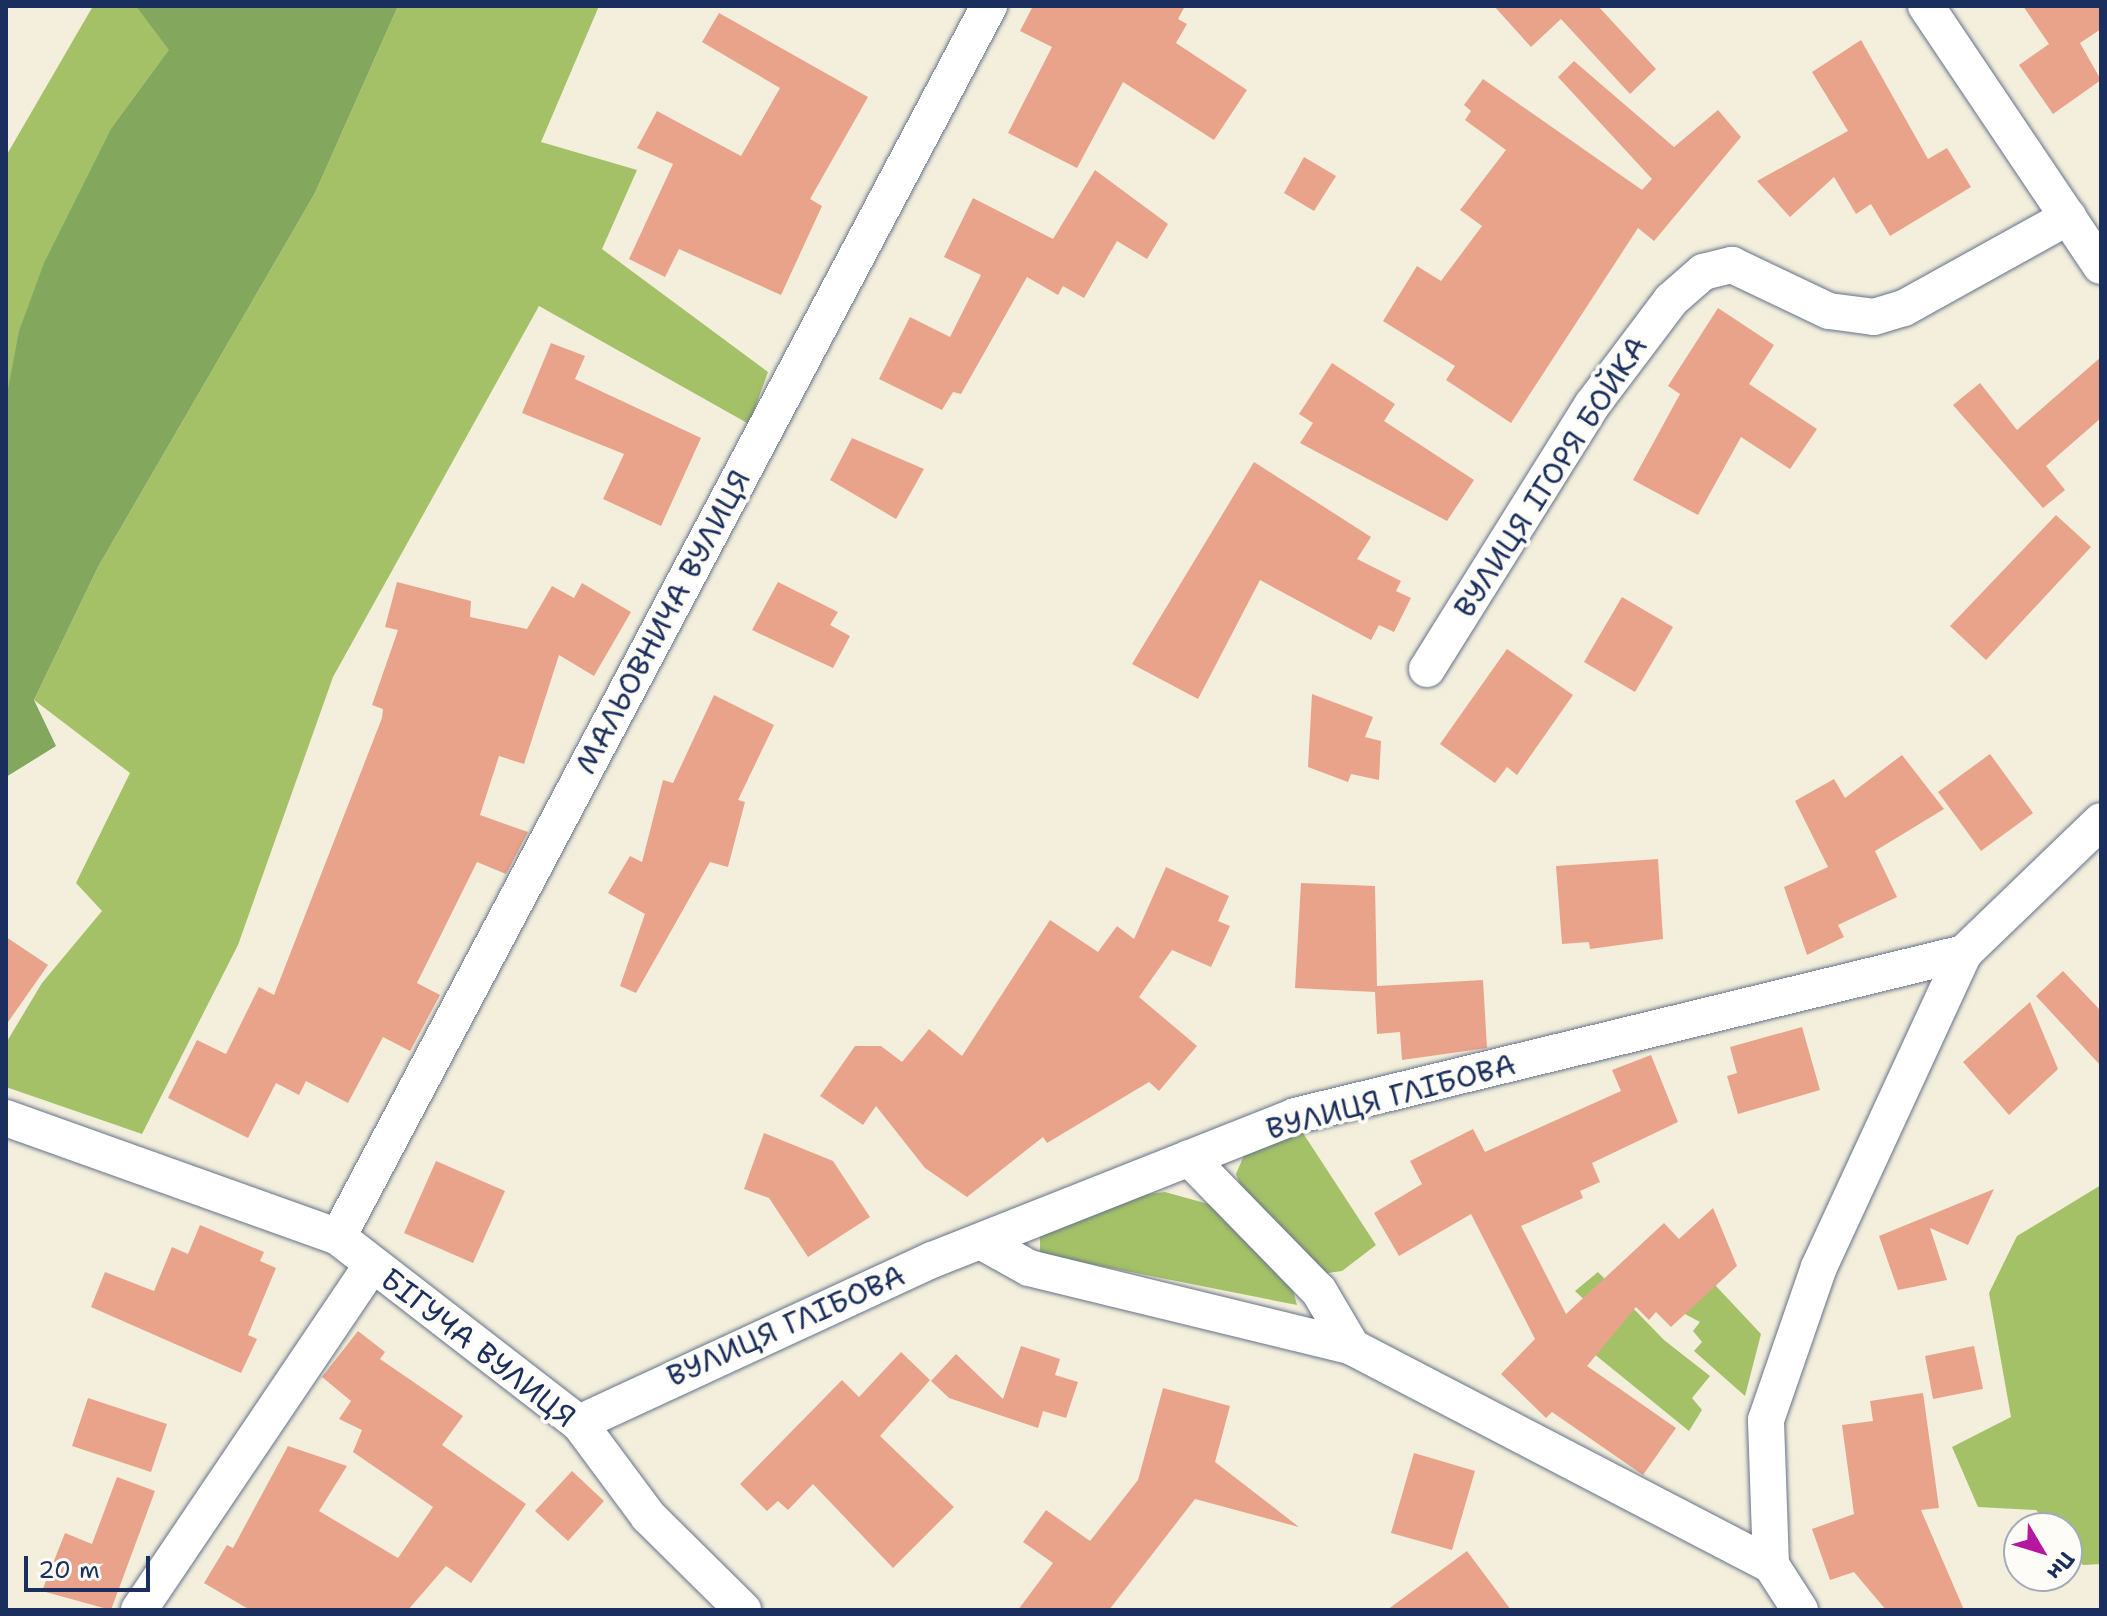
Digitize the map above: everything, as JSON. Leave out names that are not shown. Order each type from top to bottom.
[{"type":"street","name":"МАЛЬОВНИЧА ВУЛИЦЯ","points":[[338,1237],[989,6]]},
{"type":"street","points":[[1926,6],[2101,266]]},
{"type":"street","name":"ВУЛИЦЯ ІГОРЯ БОЙКА","points":[[1427,669],[1592,405],[1671,300],[1703,272],[1732,265],[1829,311],[1874,317],[1904,308],[2068,217]]},
{"type":"street","points":[[1800,1610],[1771,1565],[1763,1439],[1772,1395],[1819,1267],[1964,953],[2101,821]]},
{"type":"street","name":"ВУЛИЦЯ ГЛІБОВА","points":[[579,1423],[932,1260],[984,1243],[1295,1116],[1964,953]]},
{"type":"street","name":"БІГУЧА ВУЛИЦЯ","points":[[6,1118],[338,1237],[579,1423],[648,1516],[743,1610]]},
{"type":"street","points":[[1189,1158],[1319,1291],[1352,1347]]},
{"type":"street","points":[[984,1243],[1029,1268],[1352,1347],[1713,1541],[1771,1565]]},
{"type":"street","name":"БІГУЧА ВУЛИЦЯ","points":[[139,1610],[372,1265]]},
{"type":"green space","points":[[93,6],[207,6],[6,400],[6,156]]},
{"type":"green space","points":[[136,6],[398,6],[315,193],[98,567],[34,700],[56,746],[6,777],[6,400],[19,331],[44,263],[111,129],[169,50]]},
{"type":"green space","points":[[398,6],[599,6],[541,142],[637,170],[602,249],[768,372],[749,424],[539,306],[333,677],[238,945],[142,1134],[6,1087],[6,1043],[42,983],[102,911],[76,883],[130,773],[34,700],[98,567],[315,193]]},
{"type":"green space","points":[[1301,1130],[1376,1245],[1342,1271],[1321,1274],[1243,1192],[1236,1174],[1245,1153]]},
{"type":"green space","points":[[2101,1185],[2101,1564],[2083,1565],[2083,1512],[1978,1507],[1952,1447],[2011,1417],[1989,1293],[2017,1236]]},
{"type":"green space","points":[[1165,1192],[1212,1205],[1291,1283],[1297,1305],[1040,1254],[1040,1234],[1138,1195]]},
{"type":"green space","points":[[1700,1269],[1761,1334],[1745,1396],[1694,1351],[1702,1342],[1693,1331],[1700,1322],[1683,1313]]},
{"type":"green space","points":[[1598,1272],[1664,1340],[1710,1376],[1692,1398],[1702,1410],[1689,1431],[1588,1349],[1611,1325],[1575,1291]]},
{"type":"building","points":[[1033,6],[1185,6],[1178,19],[1187,24],[1176,43],[1247,90],[1214,140],[1123,82],[1077,168],[1008,133],[1052,47],[1020,31]]},
{"type":"building","points":[[1494,6],[1598,6],[1656,69],[1630,94],[1561,19],[1531,47]]},
{"type":"building","points":[[2023,6],[2101,6],[2101,29],[2080,43],[2101,80],[2053,114],[2019,65],[2049,44]]},
{"type":"building","points":[[719,13],[868,97],[810,199],[822,206],[781,295],[679,249],[665,277],[629,259],[673,164],[637,148],[657,111],[741,156],[780,88],[702,42]]},
{"type":"building","points":[[1861,40],[1928,159],[1947,148],[1971,187],[1890,236],[1871,204],[1856,214],[1834,177],[1790,217],[1757,181],[1848,131],[1812,72]]},
{"type":"building","points":[[1574,61],[1674,147],[1718,110],[1741,137],[1654,241],[1638,228],[1511,423],[1446,380],[1455,366],[1383,321],[1417,266],[1441,281],[1482,226],[1460,210],[1506,150],[1465,120],[1471,111],[1464,105],[1483,79],[1642,190],[1652,179],[1558,77]]},
{"type":"building","points":[[1304,157],[1336,176],[1314,211],[1284,193]]},
{"type":"building","points":[[1095,170],[1168,224],[1147,259],[1117,241],[1084,298],[1063,286],[1058,295],[1027,277],[961,394],[953,392],[942,410],[879,379],[910,317],[950,337],[981,275],[944,257],[973,198],[1053,239]]},
{"type":"building","points":[[1718,308],[1774,345],[1749,384],[1817,429],[1790,469],[1741,437],[1698,515],[1633,480],[1680,394],[1668,386]]},
{"type":"building","points":[[551,343],[585,356],[575,379],[701,438],[661,526],[603,499],[624,454],[522,413]]},
{"type":"building","points":[[2101,357],[2101,418],[2046,466],[2065,490],[2043,508],[1953,405],[1980,383],[2017,430]]},
{"type":"building","points":[[1332,363],[1395,404],[1384,421],[1474,480],[1447,521],[1300,443],[1313,423],[1299,414]]},
{"type":"building","points":[[852,438],[924,469],[896,519],[830,480]]},
{"type":"building","points":[[1254,462],[1371,537],[1357,559],[1401,581],[1396,591],[1411,598],[1394,632],[1379,625],[1371,640],[1260,580],[1198,699],[1132,664]]},
{"type":"building","points":[[2056,515],[2091,547],[1986,660],[1950,626]]},
{"type":"building","points":[[397,582],[471,601],[470,617],[527,629],[552,586],[574,598],[582,583],[631,612],[594,676],[559,655],[524,764],[499,756],[480,815],[528,832],[506,874],[477,862],[417,983],[440,995],[410,1051],[383,1037],[348,1103],[306,1081],[299,1095],[276,1083],[248,1138],[168,1098],[197,1040],[226,1054],[259,987],[274,995],[382,718],[383,709],[372,705],[398,630],[385,627]]},
{"type":"building","points":[[778,582],[838,612],[830,625],[850,636],[833,668],[752,630]]},
{"type":"building","points":[[1622,597],[1673,627],[1635,692],[1584,662]]},
{"type":"building","points":[[1507,649],[1573,695],[1517,775],[1507,767],[1495,783],[1440,744]]},
{"type":"building","points":[[1312,694],[1373,717],[1365,737],[1381,741],[1379,780],[1351,774],[1348,782],[1308,767]]},
{"type":"building","points":[[714,695],[774,725],[738,800],[745,802],[728,867],[710,862],[636,993],[620,986],[645,914],[608,893],[630,856],[642,862],[663,780],[673,783]]},
{"type":"building","points":[[1990,754],[2033,813],[1981,851],[1938,792]]},
{"type":"building","points":[[1902,755],[1944,809],[1875,851],[1897,897],[1838,925],[1844,937],[1807,955],[1784,887],[1828,867],[1795,801],[1834,779],[1845,798]]},
{"type":"building","points":[[1658,859],[1663,939],[1590,949],[1589,942],[1562,944],[1556,866]]},
{"type":"building","points":[[1166,867],[1229,896],[1218,921],[1230,926],[1211,967],[1172,950],[1139,997],[1197,1046],[1159,1091],[1149,1082],[1047,1143],[1043,1137],[967,1197],[925,1168],[876,1106],[863,1125],[820,1096],[855,1046],[881,1046],[902,1062],[929,1029],[962,1056],[1050,920],[1098,952],[1117,926],[1134,939]]},
{"type":"building","points":[[1301,883],[1375,886],[1377,986],[1483,980],[1487,1048],[1402,1060],[1400,1032],[1377,1034],[1375,992],[1295,988]]},
{"type":"building","points":[[6,937],[48,965],[6,1025]]},
{"type":"building","points":[[2063,971],[2101,1011],[2101,1066],[2036,996]]},
{"type":"building","points":[[2030,1002],[2058,1069],[2009,1115],[1963,1062]]},
{"type":"building","points":[[1802,1027],[1820,1090],[1738,1114],[1727,1076],[1737,1073],[1730,1047]]},
{"type":"building","points":[[1651,1055],[1678,1122],[1592,1163],[1600,1182],[1580,1191],[1583,1198],[1521,1226],[1566,1314],[1664,1223],[1679,1239],[1713,1208],[1737,1266],[1671,1327],[1656,1312],[1649,1320],[1636,1307],[1587,1366],[1676,1428],[1643,1475],[1552,1412],[1546,1418],[1501,1374],[1535,1339],[1471,1214],[1399,1256],[1374,1213],[1422,1184],[1410,1161],[1473,1129],[1485,1152],[1621,1091],[1612,1070]]},
{"type":"building","points":[[764,1133],[833,1161],[870,1217],[808,1257],[769,1198],[744,1189]]},
{"type":"building","points":[[436,1161],[505,1191],[473,1263],[404,1233]]},
{"type":"building","points":[[1994,1189],[1968,1245],[1930,1228],[1947,1280],[1898,1290],[1879,1236]]},
{"type":"building","points":[[200,1225],[264,1252],[260,1261],[276,1268],[248,1335],[257,1339],[241,1373],[91,1307],[105,1272],[154,1291],[172,1247],[188,1254]]},
{"type":"building","points":[[358,1331],[385,1352],[380,1359],[463,1416],[442,1445],[526,1504],[471,1583],[446,1566],[408,1610],[250,1610],[204,1583],[227,1545],[233,1548],[288,1446],[347,1466],[319,1511],[398,1558],[433,1507],[353,1452],[362,1430],[339,1419],[351,1401],[322,1377]]},
{"type":"building","points":[[1021,1346],[1060,1359],[1055,1375],[1078,1382],[1066,1418],[1043,1411],[1038,1428],[949,1398],[931,1381],[956,1354],[1003,1399]]},
{"type":"building","points":[[1974,1346],[1983,1389],[1933,1399],[1925,1356]]},
{"type":"building","points":[[901,1352],[930,1380],[880,1436],[954,1507],[893,1568],[813,1484],[788,1510],[778,1501],[767,1511],[740,1484],[842,1380],[859,1397]]},
{"type":"building","points":[[1163,1388],[1230,1406],[1215,1462],[1299,1527],[1195,1499],[1109,1610],[1018,1610],[1053,1563],[1023,1542],[1046,1510],[1090,1541],[1138,1480]]},
{"type":"building","points":[[1923,1393],[1939,1508],[1921,1510],[1964,1610],[1886,1610],[1854,1572],[1830,1580],[1812,1529],[1854,1514],[1842,1425],[1873,1421],[1870,1401]]},
{"type":"building","points":[[88,1398],[167,1424],[151,1472],[72,1446]]},
{"type":"building","points":[[1414,1453],[1475,1471],[1452,1550],[1391,1533]]},
{"type":"building","points":[[572,1471],[604,1501],[568,1541],[535,1511]]},
{"type":"building","points":[[117,1477],[155,1491],[111,1610],[42,1591],[65,1533],[92,1544]]},
{"type":"building","points":[[1467,1551],[1511,1610],[1387,1610]]}]
